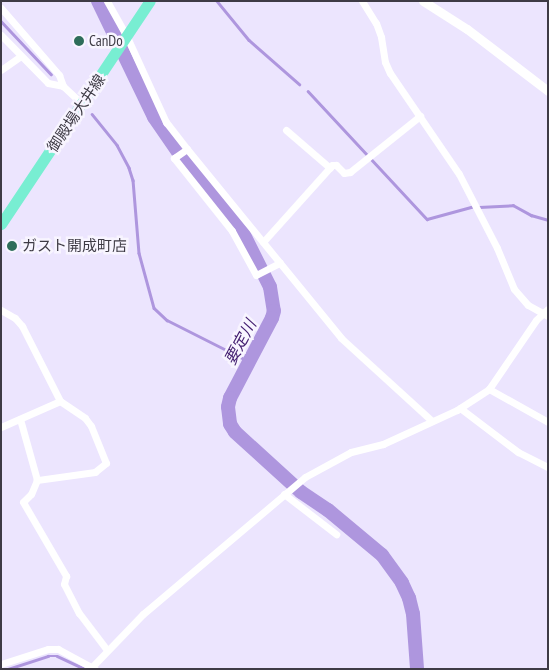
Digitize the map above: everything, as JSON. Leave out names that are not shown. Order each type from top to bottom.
[{"type":"main road","name":"御殿場大井線","points":[[1,224],[150,1]]},
{"type":"street","points":[[107,1],[166,122],[186,149],[341,338],[432,421]]},
{"type":"street","points":[[1,664],[48,649],[58,649],[92,668],[143,614],[305,476],[351,452],[383,444],[460,408],[489,390],[546,313],[525,302],[514,289],[497,248],[458,174],[387,68],[376,23],[362,1]]},
{"type":"street","points":[[423,1],[467,29],[548,91]]},
{"type":"street","points":[[1,8],[59,76],[63,86],[82,104]]},
{"type":"street","points":[[1,35],[48,83],[63,86]]},
{"type":"street","points":[[1,70],[21,56]]},
{"type":"street","points":[[263,242],[330,168],[336,164],[342,172],[347,173],[420,116]]},
{"type":"street","points":[[286,130],[330,168]]},
{"type":"street","points":[[186,149],[174,158],[232,231],[256,275],[280,263]]},
{"type":"street","points":[[1,310],[15,318],[22,326],[60,400],[85,418],[91,426],[106,463],[95,472],[37,480]]},
{"type":"street","points":[[489,390],[548,422]]},
{"type":"street","points":[[1,427],[60,400]]},
{"type":"street","points":[[460,408],[518,452],[548,467]]},
{"type":"street","points":[[20,419],[37,480],[31,494],[23,502],[66,576],[64,584],[79,613],[107,650]]},
{"type":"street","points":[[287,491],[336,534]]},
{"type":"waterway","name":"要定川","points":[[98,1],[154,117],[183,159],[243,233],[270,287],[274,311],[272,318],[230,398],[228,407],[230,424],[235,432],[301,492],[328,510],[382,555],[402,583],[409,598],[413,614],[417,669]]},
{"type":"waterway","points":[[217,1],[249,40],[299,84]]},
{"type":"waterway","points":[[1,21],[51,74]]},
{"type":"waterway","points":[[308,91],[427,219],[471,207]]},
{"type":"waterway","points":[[92,114],[117,145],[133,180],[139,253],[154,308],[167,320],[248,361]]},
{"type":"waterway","points":[[479,207],[513,205],[531,215],[548,220]]},
{"type":"waterway","points":[[8,669],[48,656],[57,656],[83,668]]},
{"type":"place","name":"CanDo","points":[[79,41]]},
{"type":"place","name":"ガスト開成町店","points":[[12,246]]}]
